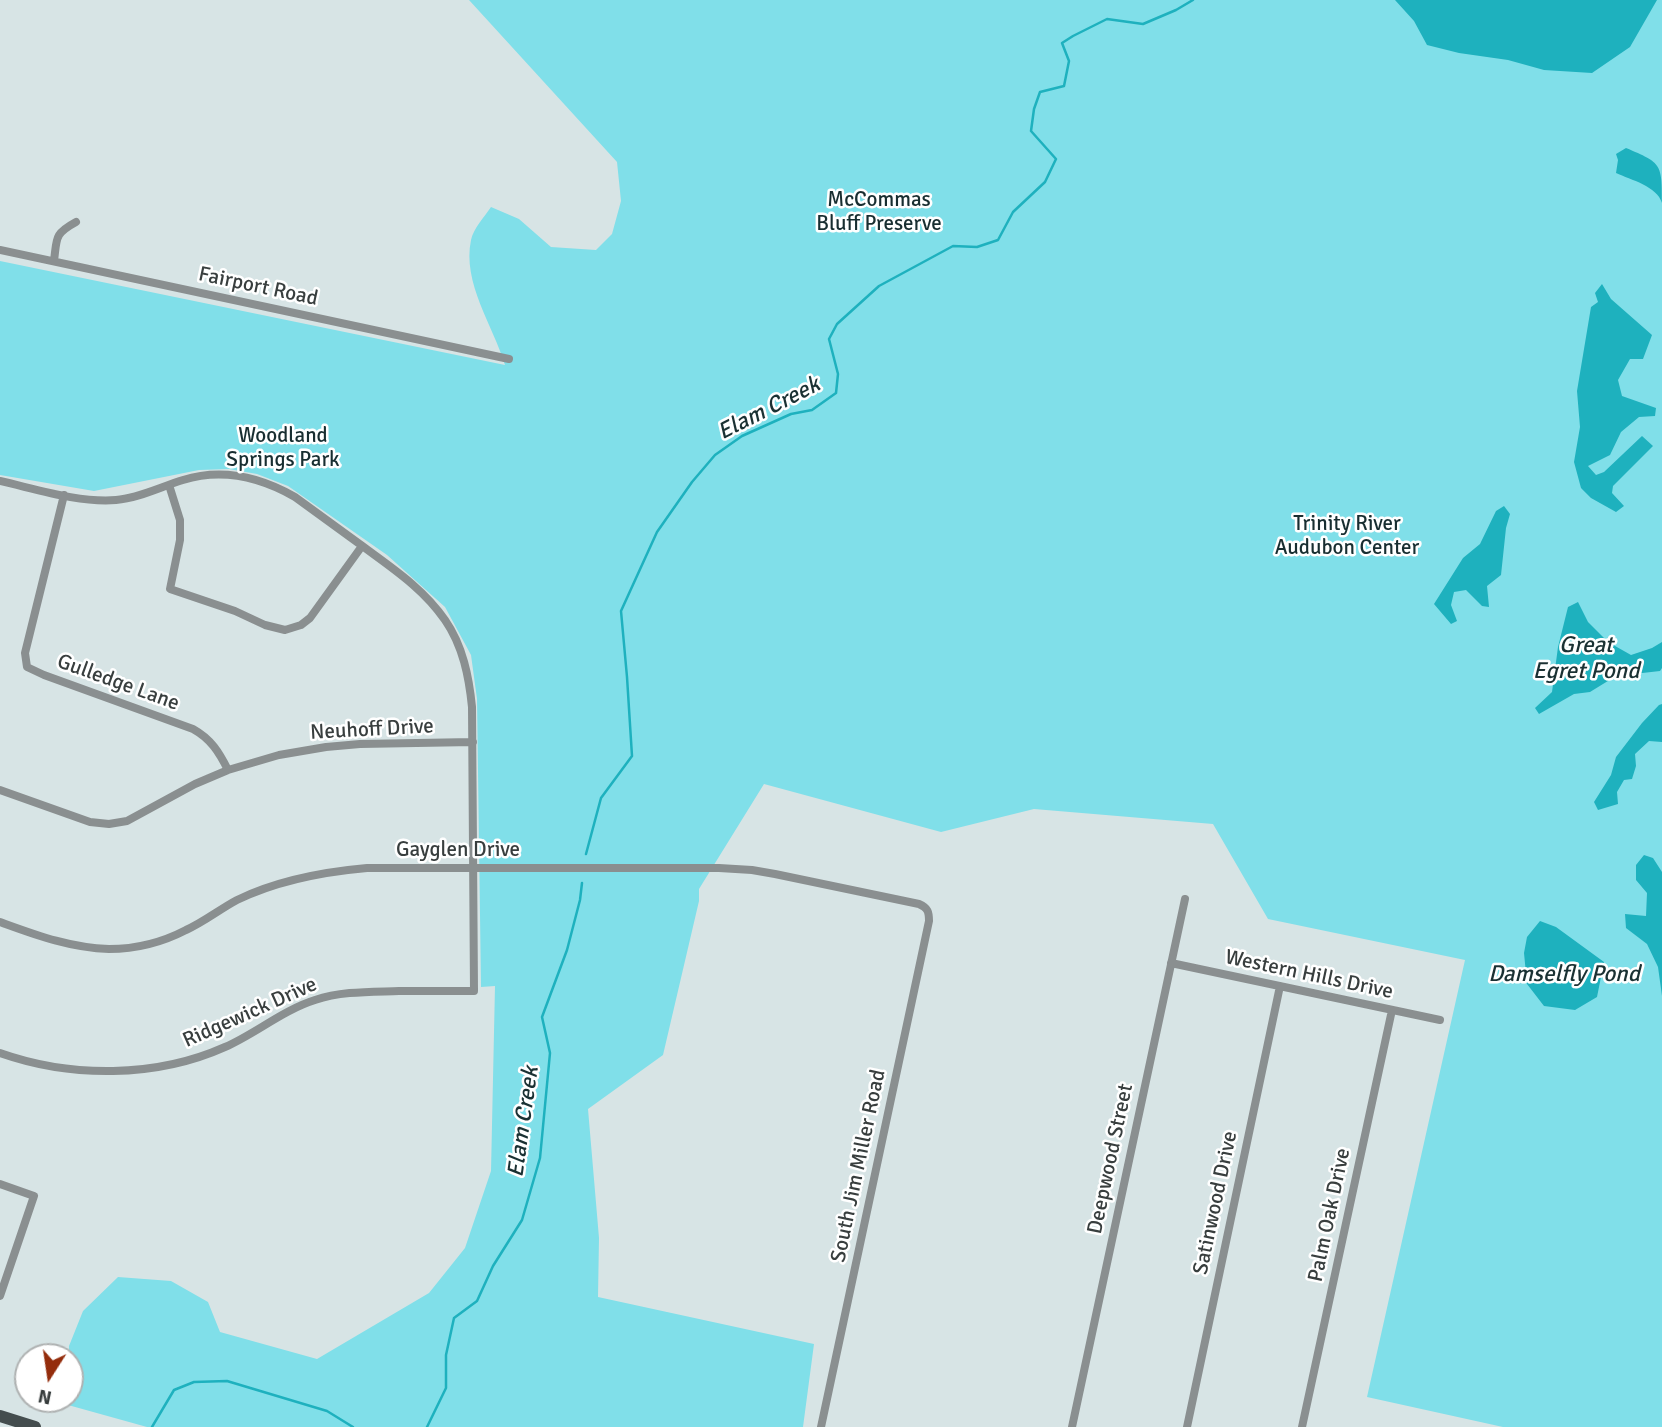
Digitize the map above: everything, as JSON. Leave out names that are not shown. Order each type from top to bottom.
[{"type":"main road","points":[[0,1416],[35,1427]]},
{"type":"street","points":[[54,261],[57,237],[64,228],[76,222]]},
{"type":"street","name":"Fairport Road","points":[[0,250],[509,359]]},
{"type":"street","points":[[0,481],[64,495],[116,500],[202,476],[222,474],[255,479],[295,497],[403,575],[426,596],[447,622],[461,652],[469,681],[472,707],[474,868]]},
{"type":"street","points":[[169,485],[180,520],[170,589],[235,611],[264,625],[285,630],[301,625],[310,618],[362,546]]},
{"type":"street","name":"Gulledge Lane","points":[[64,495],[25,653],[27,667],[193,729],[213,744],[228,770]]},
{"type":"street","name":"Neuhoff Drive","points":[[0,790],[90,822],[109,824],[127,821],[195,784],[228,770],[279,755],[360,744],[472,743]]},
{"type":"street","name":"Gayglen Drive","points":[[0,922],[78,946],[110,949],[142,946],[188,930],[237,900],[271,886],[333,871],[367,868],[752,870],[919,904],[929,912]]},
{"type":"street","name":"Ridgewick Drive","points":[[0,1053],[42,1065],[82,1070],[152,1068],[188,1061],[222,1048],[312,1001],[336,995],[357,992],[474,990],[474,868]]},
{"type":"street","name":"Deepwood Street","points":[[1072,1427],[1185,899]]},
{"type":"street","name":"South Jim Miller Road","points":[[821,1427],[929,912]]},
{"type":"street","name":"Western Hills Drive","points":[[1171,964],[1440,1020]]},
{"type":"street","name":"Satinwood Drive","points":[[1187,1427],[1280,986]]},
{"type":"street","name":"Palm Oak Drive","points":[[1302,1427],[1392,1010]]},
{"type":"street","points":[[0,1184],[34,1196],[0,1296]]},
{"type":"green space","points":[[469,0],[1662,0],[1662,1427],[1503,1427],[1367,1397],[1465,960],[1268,919],[1213,824],[1034,809],[941,832],[764,784],[699,889],[699,901],[663,1055],[588,1109],[599,1238],[598,1297],[814,1344],[803,1427],[147,1427],[84,1409],[84,1343],[70,1343],[83,1311],[118,1277],[171,1281],[208,1302],[220,1332],[317,1359],[429,1293],[465,1248],[491,1171],[495,986],[481,987],[477,699],[471,655],[445,607],[387,555],[288,486],[257,474],[229,469],[199,470],[94,491],[0,475],[0,261],[505,365],[480,304],[471,272],[469,256],[474,231],[491,207],[519,219],[551,247],[596,250],[612,234],[621,201],[617,162]]},
{"type":"water","points":[[1395,0],[1657,0],[1630,47],[1592,73],[1544,70],[1508,60],[1427,45],[1414,21]]},
{"type":"water","points":[[1626,148],[1647,157],[1657,166],[1660,172],[1662,203],[1649,188],[1616,173],[1616,154]]},
{"type":"water","points":[[1602,284],[1611,299],[1652,335],[1643,359],[1630,359],[1618,380],[1622,396],[1656,408],[1655,416],[1639,417],[1621,432],[1610,455],[1588,466],[1596,475],[1604,472],[1642,436],[1653,446],[1613,486],[1612,493],[1624,506],[1616,512],[1591,498],[1581,488],[1574,462],[1580,427],[1577,391],[1591,307],[1598,302],[1595,293]]},
{"type":"water","points":[[1504,506],[1510,514],[1501,575],[1487,586],[1489,607],[1482,606],[1466,590],[1454,592],[1451,605],[1457,621],[1451,624],[1434,604],[1463,558],[1480,544],[1496,511]]},
{"type":"water","name":"Great Egret Pond","points":[[1578,602],[1588,622],[1608,642],[1631,655],[1662,642],[1662,668],[1660,671],[1616,676],[1590,692],[1574,694],[1539,714],[1535,708],[1552,692],[1558,647],[1568,607]]},
{"type":"water","points":[[1662,704],[1662,742],[1649,741],[1635,754],[1636,766],[1632,779],[1624,780],[1617,792],[1618,804],[1598,810],[1594,802],[1611,775],[1616,757],[1642,723]]},
{"type":"water","points":[[1644,855],[1653,858],[1662,872],[1662,996],[1658,967],[1647,944],[1626,928],[1625,914],[1646,916],[1647,893],[1636,880],[1636,865]]},
{"type":"water","name":"Damselfly Pond","points":[[1540,921],[1556,927],[1604,962],[1597,997],[1575,1010],[1544,1006],[1527,984],[1524,953],[1527,937]]},
{"type":"waterway","name":"Elam Creek","points":[[586,854],[601,798],[632,756],[621,611],[657,532],[692,482],[715,455],[742,436],[791,414],[812,410],[836,393],[838,374],[829,339],[837,324],[879,286],[953,246],[977,247],[998,240],[1013,212],[1045,182],[1056,159],[1031,131],[1040,92],[1064,86],[1069,61],[1062,43],[1107,19],[1143,24],[1193,0]]},
{"type":"waterway","name":"Elam Creek","points":[[427,1427],[446,1388],[446,1355],[454,1318],[477,1301],[493,1266],[522,1220],[540,1158],[550,1053],[542,1017],[567,950],[582,883]]},
{"type":"waterway","name":"Elam Creek","points":[[152,1427],[174,1390],[194,1382],[227,1381],[327,1411],[353,1427]]},
{"type":"park label","name":"McCommas Bluff Preserve","points":[[879,212]]},
{"type":"park label","name":"Woodland Springs Park","points":[[283,448]]},
{"type":"park label","name":"Trinity River Audubon Center","points":[[1347,536]]}]
